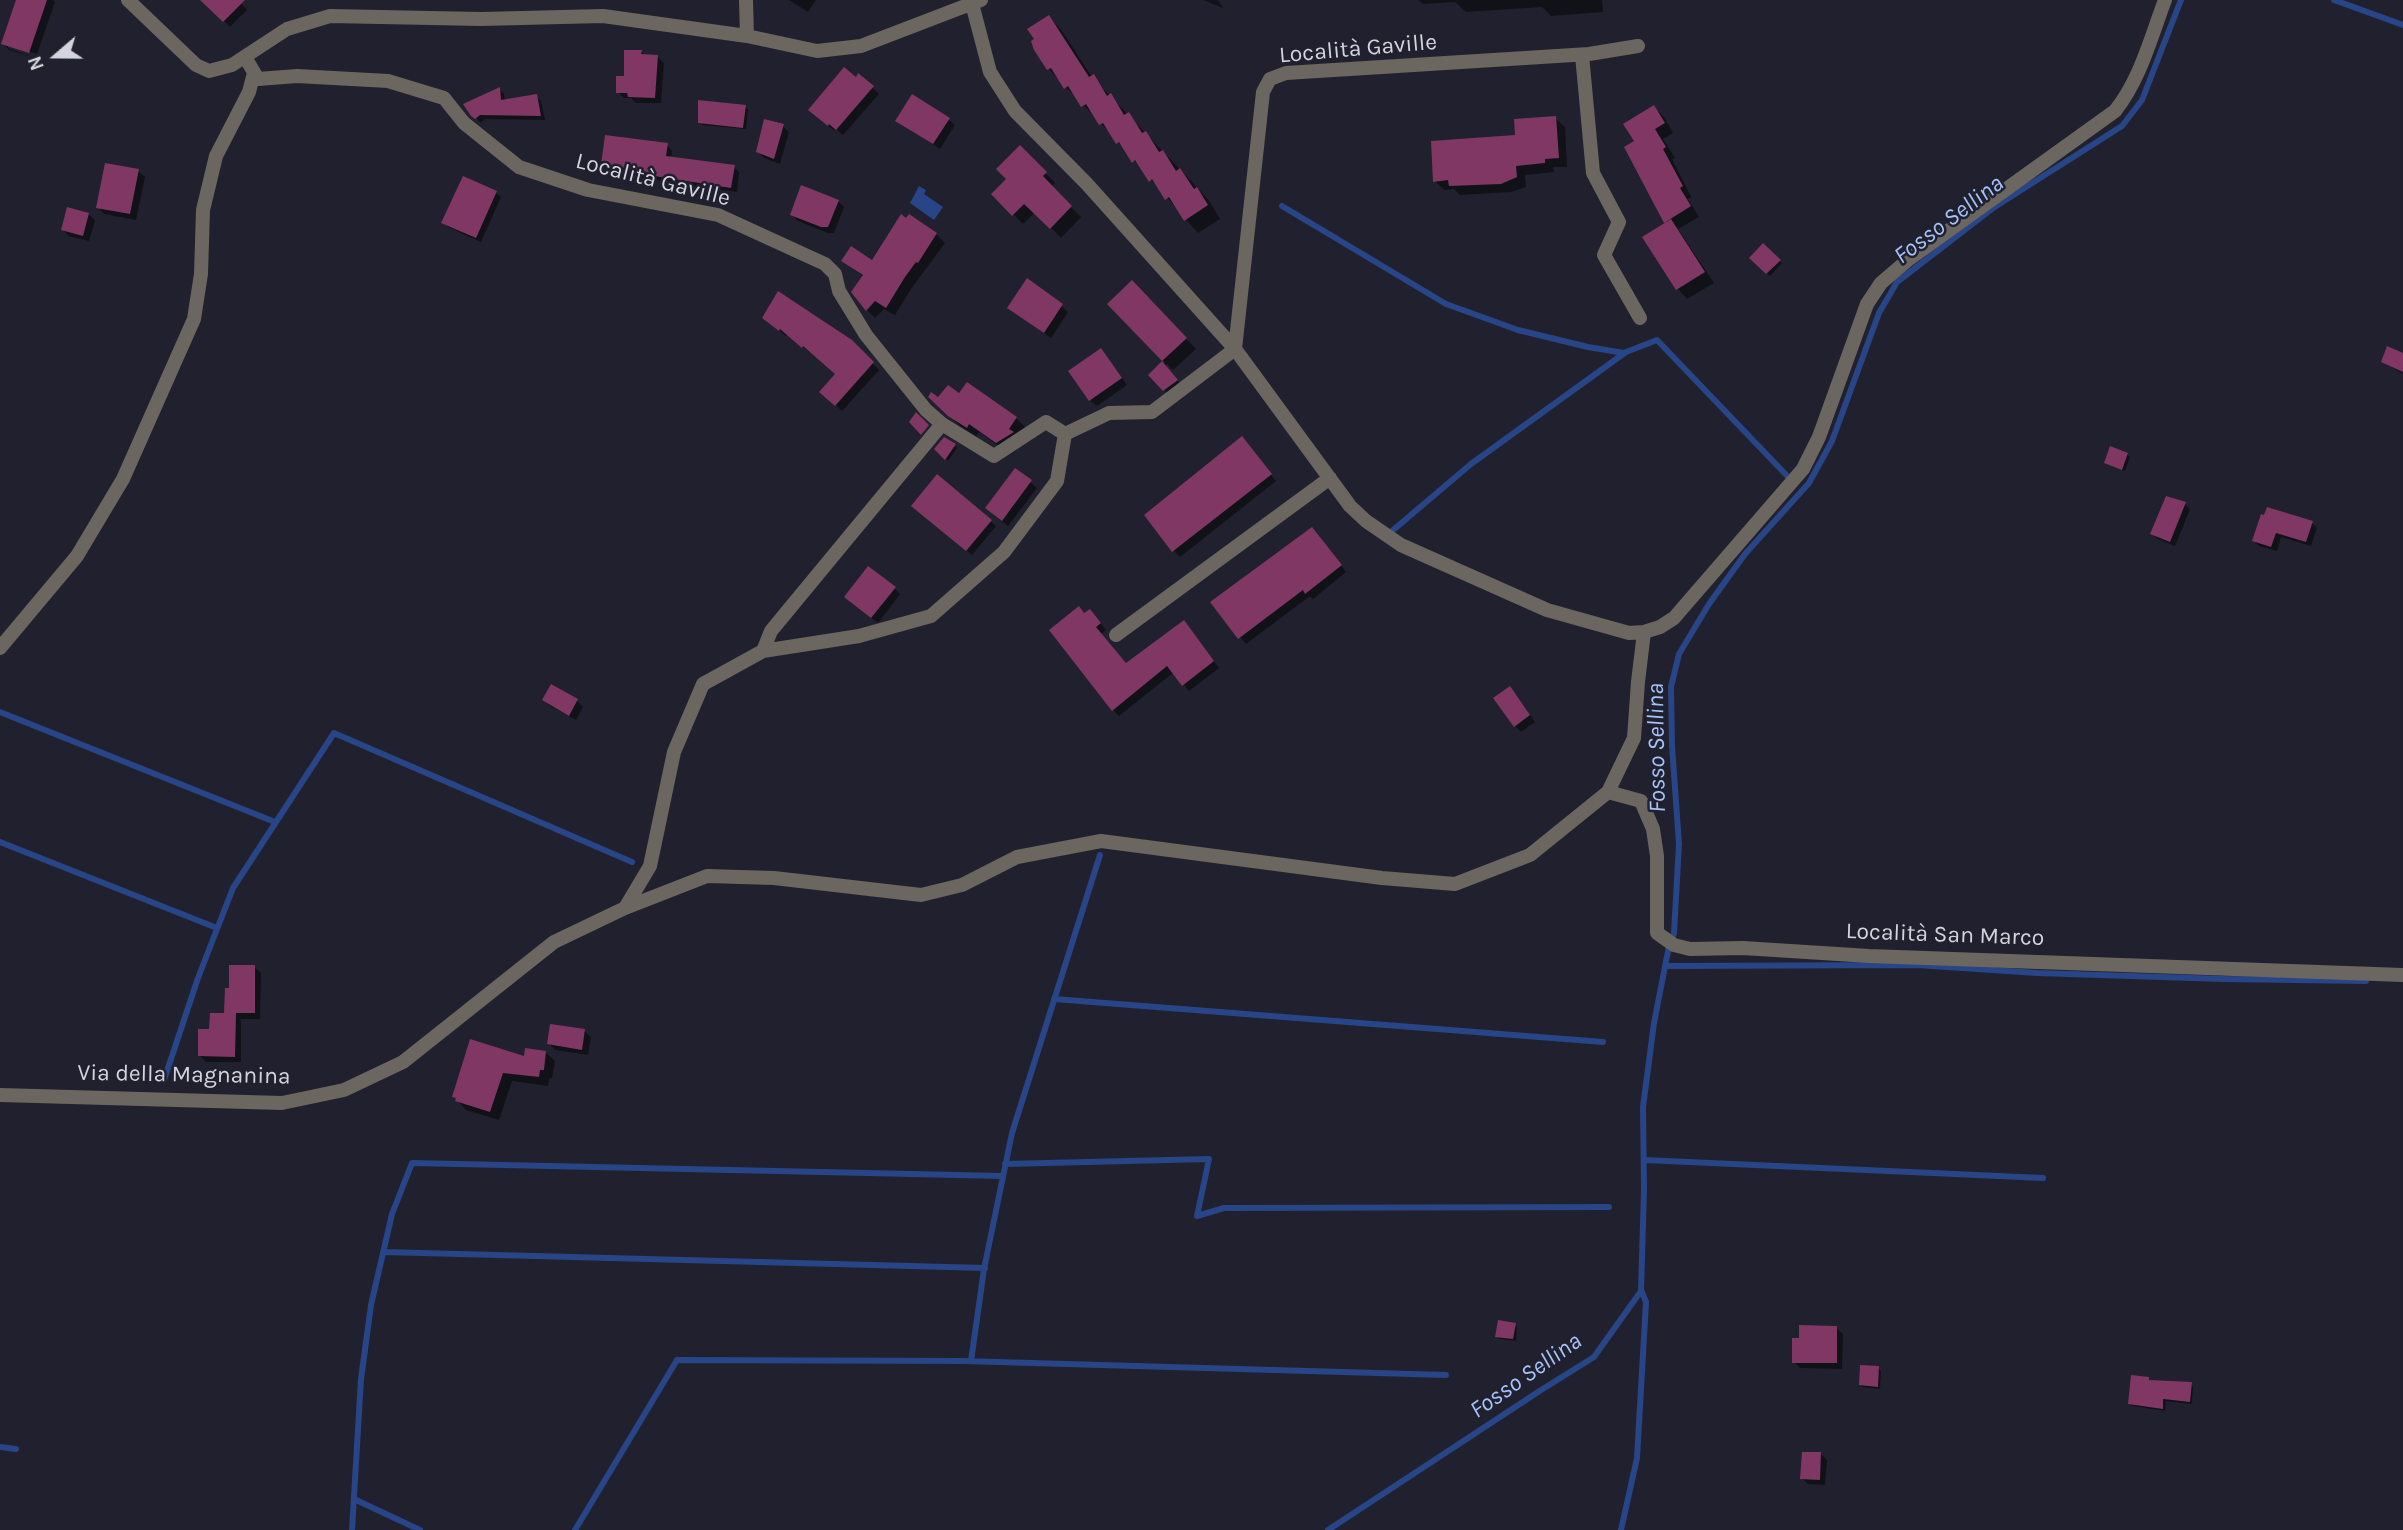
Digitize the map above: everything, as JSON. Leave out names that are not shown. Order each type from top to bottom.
[{"type":"street","points":[[128,0],[196,65],[209,71],[232,65],[287,29],[330,16],[481,19],[603,16],[747,36],[817,51],[862,46],[974,2],[990,72],[1015,111],[1087,184],[1235,349],[1350,506],[1392,539],[1420,554],[1547,610],[1629,633],[1660,627],[1674,618],[1803,469],[1819,436],[1867,304],[1881,283],[1909,259],[2115,111],[2134,81],[2165,0]]},
{"type":"street","points":[[746,0],[747,36]]},
{"type":"street","name":"Località Gaville","points":[[1235,349],[1263,92],[1270,79],[1286,74],[1582,55],[1637,46]]},
{"type":"street","points":[[1582,55],[1593,173],[1619,222],[1604,255],[1640,318]]},
{"type":"street","points":[[0,648],[77,556],[123,479],[194,319],[201,274],[203,210],[216,156],[249,92],[254,73],[245,57]]},
{"type":"street","name":"Località Gaville","points":[[254,73],[258,79],[298,76],[388,81],[444,98],[464,123],[519,167],[588,190],[718,215],[825,264],[835,274],[839,290],[866,335],[926,410],[942,424],[995,456],[1046,422],[1065,434]]},
{"type":"street","points":[[625,908],[650,866],[674,752],[703,684],[763,651],[859,636],[931,616],[1004,552],[1057,481],[1065,434],[1109,413],[1152,412],[1235,349]]},
{"type":"street","points":[[763,651],[771,631],[942,424]]},
{"type":"street","points":[[1116,635],[1329,478]]},
{"type":"street","points":[[1608,792],[1634,738],[1644,632]]},
{"type":"street","name":"Via della Magnanina","points":[[0,1095],[282,1103],[344,1090],[403,1062],[554,942],[625,908],[707,876],[774,878],[921,895],[962,885],[1017,857],[1101,841],[1382,878],[1455,884],[1530,855],[1608,792]]},
{"type":"street","name":"Località San Marco","points":[[1608,792],[1641,801],[1653,829],[1657,856],[1657,933],[1674,945],[1689,949],[1743,948],[1870,956],[2403,975]]},
{"type":"water","points":[[919,186],[926,190],[924,194],[943,207],[934,220],[910,203]]},
{"type":"building","points":[[16,0],[47,0],[29,53],[1,44]]},
{"type":"building","points":[[200,0],[245,0],[223,22]]},
{"type":"building","points":[[1049,15],[1089,77],[1094,74],[1107,96],[1111,93],[1124,115],[1129,112],[1142,133],[1146,131],[1159,152],[1163,150],[1176,171],[1180,168],[1208,205],[1184,221],[1169,197],[1165,200],[1152,179],[1149,182],[1135,160],[1132,163],[1119,142],[1116,144],[1103,123],[1099,125],[1086,104],[1081,107],[1068,86],[1064,89],[1051,68],[1047,70],[1034,50],[1031,41],[1034,39],[1027,29]]},
{"type":"building","points":[[624,50],[642,50],[641,54],[658,55],[655,98],[628,97],[627,93],[616,93],[616,76],[624,76]]},
{"type":"building","points":[[844,67],[856,77],[858,73],[874,86],[836,130],[808,110]]},
{"type":"building","points":[[500,87],[501,100],[537,94],[541,116],[480,115],[475,119],[471,116],[463,104]]},
{"type":"building","points":[[912,94],[950,118],[933,144],[895,121]]},
{"type":"building","points":[[698,100],[746,105],[743,128],[698,123]]},
{"type":"building","points":[[1654,105],[1665,123],[1655,129],[1683,186],[1680,188],[1691,206],[1664,223],[1624,147],[1634,141],[1623,124]]},
{"type":"building","points":[[1556,116],[1559,158],[1545,159],[1545,163],[1516,166],[1517,177],[1501,184],[1449,186],[1448,180],[1433,182],[1431,141],[1515,135],[1514,119]]},
{"type":"building","points":[[764,119],[784,124],[774,159],[756,152]]},
{"type":"building","points":[[605,135],[668,143],[666,156],[735,165],[731,188],[601,165]]},
{"type":"building","points":[[1020,145],[1047,172],[1043,176],[1072,206],[1050,229],[1024,204],[1012,216],[991,194],[1006,179],[996,169]]},
{"type":"building","points":[[105,163],[139,169],[130,214],[96,208]]},
{"type":"building","points":[[463,176],[497,191],[476,238],[441,223]]},
{"type":"building","points":[[801,185],[839,200],[828,227],[821,227],[790,215]]},
{"type":"building","points":[[67,207],[89,213],[83,236],[61,230]]},
{"type":"building","points":[[901,214],[906,218],[909,214],[937,233],[886,308],[875,301],[866,311],[851,292],[863,275],[841,261],[851,246],[872,260]]},
{"type":"building","points":[[1671,219],[1705,272],[1676,290],[1642,237]]},
{"type":"building","points":[[1763,243],[1781,260],[1766,274],[1749,258]]},
{"type":"building","points":[[1027,278],[1063,304],[1044,333],[1007,308]]},
{"type":"building","points":[[1132,280],[1187,338],[1162,361],[1107,304]]},
{"type":"building","points":[[778,291],[852,340],[874,362],[835,406],[819,392],[835,374],[803,346],[802,348],[762,318]]},
{"type":"building","points":[[2387,346],[2403,353],[2403,372],[2381,362]]},
{"type":"building","points":[[1101,348],[1122,378],[1089,401],[1068,371]]},
{"type":"building","points":[[1162,361],[1178,380],[1163,391],[1148,375]]},
{"type":"building","points":[[967,382],[1017,417],[1009,429],[1014,432],[996,443],[969,424],[967,428],[948,416],[928,397],[931,392],[938,397],[948,385],[959,393]]},
{"type":"building","points":[[916,412],[929,425],[921,435],[909,422]]},
{"type":"building","points":[[1242,436],[1272,474],[1172,552],[1144,515]]},
{"type":"building","points":[[944,437],[956,444],[945,460],[934,449]]},
{"type":"building","points":[[2110,446],[2128,453],[2122,470],[2104,463]]},
{"type":"building","points":[[1015,468],[1032,480],[1002,521],[985,508]]},
{"type":"building","points":[[937,474],[992,520],[966,551],[911,506]]},
{"type":"building","points":[[2166,496],[2186,502],[2170,542],[2150,534]]},
{"type":"building","points":[[2267,507],[2313,521],[2306,542],[2276,533],[2271,547],[2252,541],[2261,514],[2264,515]]},
{"type":"building","points":[[1312,527],[1342,565],[1305,594],[1303,590],[1238,639],[1210,602]]},
{"type":"building","points":[[868,566],[896,587],[871,618],[844,597]]},
{"type":"building","points":[[1079,606],[1084,613],[1090,609],[1101,623],[1096,627],[1126,663],[1184,620],[1214,661],[1182,686],[1167,666],[1112,711],[1049,630]]},
{"type":"building","points":[[551,684],[578,699],[569,716],[542,700]]},
{"type":"building","points":[[1510,686],[1530,715],[1514,727],[1493,698]]},
{"type":"building","points":[[229,965],[255,965],[255,1013],[236,1013],[235,1057],[198,1056],[198,1029],[209,1029],[210,1013],[224,1013],[225,988],[229,988]]},
{"type":"building","points":[[550,1024],[585,1029],[582,1050],[547,1044]]},
{"type":"building","points":[[470,1039],[524,1056],[525,1048],[546,1051],[544,1070],[540,1070],[539,1077],[503,1073],[490,1112],[455,1101],[456,1098],[452,1097]]},
{"type":"building","points":[[1498,1320],[1516,1323],[1513,1339],[1495,1337]]},
{"type":"building","points":[[1799,1325],[1837,1326],[1837,1363],[1792,1363],[1792,1338],[1799,1338]]},
{"type":"building","points":[[1860,1365],[1879,1366],[1878,1387],[1859,1385]]},
{"type":"building","points":[[2131,1375],[2149,1377],[2149,1380],[2192,1382],[2190,1402],[2163,1399],[2163,1409],[2128,1404]]},
{"type":"building","points":[[1802,1452],[1821,1452],[1820,1480],[1800,1479]]},
{"type":"waterway","name":"Fosso Sellina","points":[[1328,1530],[1594,1357],[1641,1291],[1643,1107],[1654,1023],[1674,933],[1679,844],[1671,687],[1679,654],[1709,604],[1745,554],[1809,483],[1832,441],[1879,313],[1897,282],[1993,208],[2122,126],[2142,100],[2181,0]]},
{"type":"waterway","points":[[2334,0],[2403,25]]},
{"type":"waterway","points":[[1282,206],[1446,304],[1518,330],[1624,353]]},
{"type":"waterway","points":[[1392,531],[1471,464],[1626,352],[1657,340],[1793,482]]},
{"type":"waterway","points":[[0,712],[275,822]]},
{"type":"waterway","points":[[164,1080],[198,978],[233,888],[334,733],[632,862]]},
{"type":"waterway","points":[[0,842],[217,928]]},
{"type":"waterway","points":[[971,1361],[984,1269],[1012,1133],[1100,855]]},
{"type":"waterway","points":[[1665,966],[1917,965],[2037,973],[2366,981]]},
{"type":"waterway","points":[[1054,999],[1603,1042]]},
{"type":"waterway","points":[[1005,1164],[1209,1159],[1197,1216],[1224,1208],[1609,1207]]},
{"type":"waterway","points":[[1644,1160],[2043,1178]]},
{"type":"waterway","points":[[352,1530],[361,1379],[371,1305],[392,1214],[412,1163],[1003,1176]]},
{"type":"waterway","points":[[384,1252],[985,1268]]},
{"type":"waterway","points":[[1621,1530],[1637,1458],[1646,1302],[1641,1290]]},
{"type":"waterway","points":[[575,1530],[677,1360],[963,1361],[1446,1375]]},
{"type":"waterway","points":[[0,1447],[16,1449]]},
{"type":"waterway","points":[[354,1499],[420,1530]]}]
